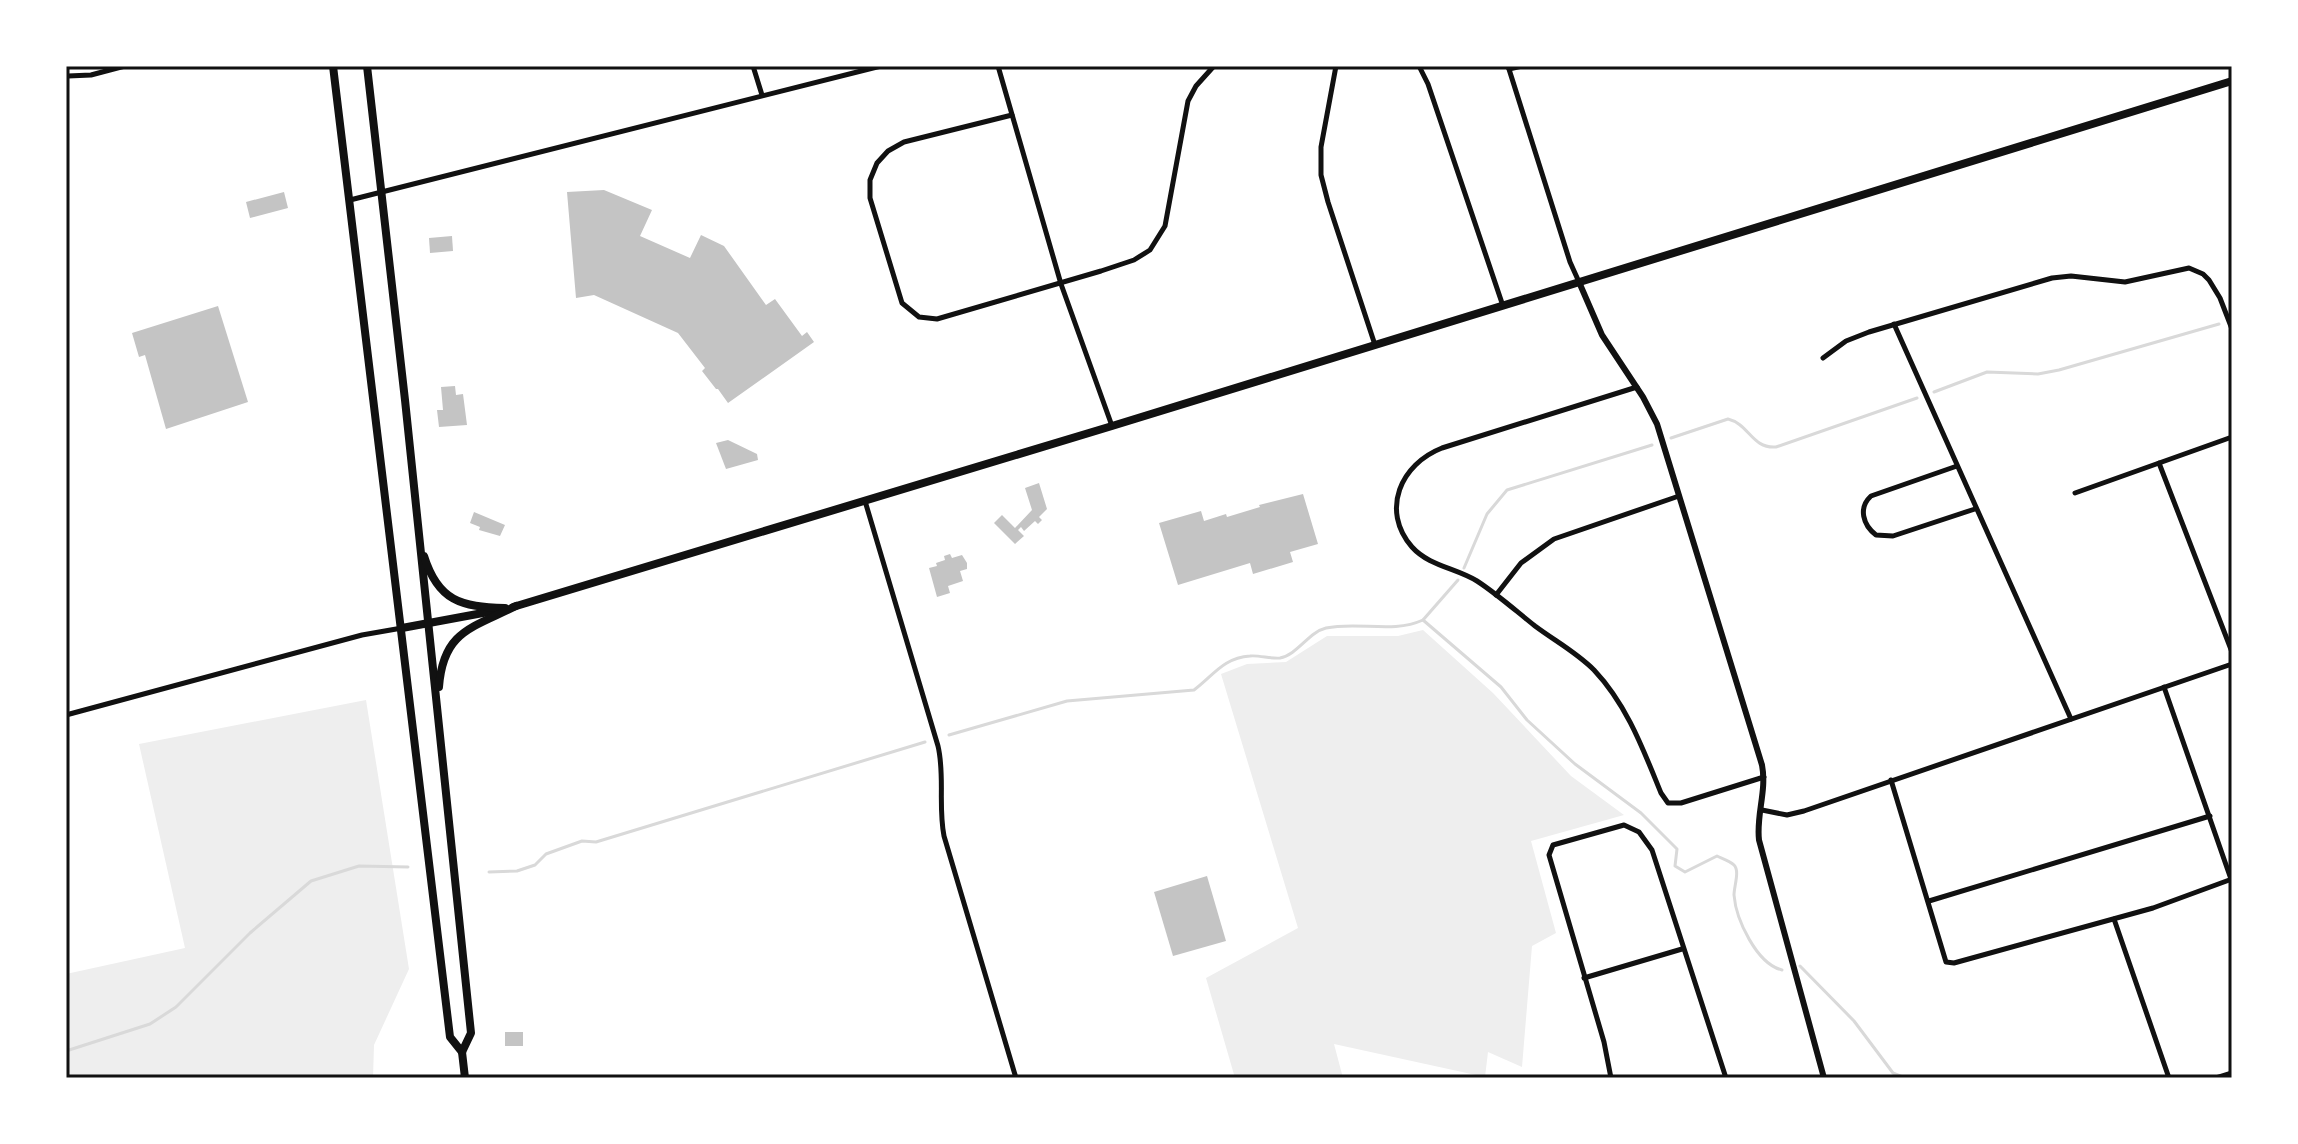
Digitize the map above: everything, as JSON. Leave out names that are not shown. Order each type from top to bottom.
[{"type":"main road","points":[[333,66],[450,1037],[462,1052]]},
{"type":"main road","points":[[367,66],[471,1033],[462,1052],[465,1078]]},
{"type":"main road","points":[[402,628],[516,606],[2232,81]]},
{"type":"main road","points":[[420,540],[431,577],[445,594],[466,604],[505,608]]},
{"type":"main road","points":[[437,708],[440,667],[447,649],[467,631],[516,606]]},
{"type":"street","points":[[68,76],[91,75],[125,66]]},
{"type":"street","points":[[753,66],[762,95]]},
{"type":"street","points":[[349,200],[878,66]]},
{"type":"street","points":[[998,66],[1061,284],[1112,426]]},
{"type":"street","points":[[1012,115],[911,139],[882,156],[872,174],[869,187],[871,205],[899,298],[906,308],[919,317],[943,318],[1061,284],[1134,260],[1150,250],[1165,226],[1188,101],[1200,80],[1214,66]]},
{"type":"street","points":[[1336,66],[1321,147],[1321,175],[1375,345]]},
{"type":"street","points":[[1419,66],[1428,84],[1503,306]]},
{"type":"street","points":[[1522,66],[1509,68],[1570,262],[1602,335],[1653,415],[1764,777],[1758,832],[1761,849],[1824,1078]]},
{"type":"street","points":[[1823,358],[1846,341],[1894,324],[2052,278],[2071,276],[2125,282],[2189,268],[2209,280],[2232,329]]},
{"type":"street","points":[[1894,324],[2071,719]]},
{"type":"street","points":[[1637,387],[1442,448],[1424,457],[1407,473],[1399,489],[1397,509],[1409,542],[1426,558],[1471,577],[1571,650],[1606,685],[1624,709],[1663,798],[1668,803],[1681,803],[1764,777]]},
{"type":"street","points":[[2075,493],[2232,437]]},
{"type":"street","points":[[2159,463],[2232,652]]},
{"type":"street","points":[[1957,466],[1871,496],[1865,501],[1863,510],[1866,524],[1876,535],[1893,536],[1975,509]]},
{"type":"street","points":[[1496,595],[1521,563],[1546,543],[1679,496]]},
{"type":"street","points":[[865,501],[938,746],[944,836],[1016,1078]]},
{"type":"street","points":[[66,715],[362,635],[402,628]]},
{"type":"street","points":[[1762,810],[1795,814],[2232,664]]},
{"type":"street","points":[[1891,780],[1946,962],[1954,963],[2188,897],[2232,880],[2164,687]]},
{"type":"street","points":[[1929,901],[2210,816]]},
{"type":"street","points":[[1611,1078],[1604,1042],[1549,851],[1553,845],[1619,826],[1635,829],[1652,850],[1726,1078]]},
{"type":"street","points":[[2114,919],[2169,1078]]},
{"type":"street","points":[[1584,978],[1682,949]]},
{"type":"street","points":[[2216,1078],[2232,1073]]},
{"type":"shaded area","points":[[1423,630],[1493,693],[1571,776],[1624,815],[1531,841],[1556,933],[1532,946],[1522,1067],[1488,1052],[1485,1077],[1334,1044],[1343,1078],[1235,1078],[1206,978],[1298,928],[1221,674],[1247,664],[1286,662],[1327,636],[1398,636]]},
{"type":"shaded area","points":[[366,700],[409,969],[374,1045],[373,1078],[66,1078],[66,974],[185,948],[139,744]]},
{"type":"building","points":[[604,190],[652,210],[640,236],[690,258],[701,235],[724,246],[766,305],[775,299],[802,336],[807,332],[814,342],[728,403],[702,371],[705,368],[678,333],[594,295],[576,298],[567,192]]},
{"type":"building","points":[[284,192],[288,208],[250,218],[246,202]]},
{"type":"building","points":[[452,236],[453,251],[430,253],[429,238]]},
{"type":"building","points":[[218,306],[248,402],[166,429],[145,355],[139,357],[132,333]]},
{"type":"building","points":[[455,386],[456,395],[463,394],[467,425],[439,427],[437,410],[443,410],[441,387]]},
{"type":"building","points":[[728,440],[757,454],[758,460],[726,469],[716,443]]},
{"type":"building","points":[[1039,483],[1047,509],[1039,517],[1042,520],[1038,524],[1035,521],[1024,531],[1021,527],[1018,530],[1024,536],[1015,544],[994,523],[1002,515],[1015,528],[1032,510],[1025,488]]},
{"type":"building","points":[[1303,494],[1318,544],[1290,552],[1293,562],[1253,574],[1250,563],[1178,585],[1159,523],[1201,511],[1204,521],[1226,514],[1227,517]]},
{"type":"building","points":[[474,512],[505,525],[500,536],[479,530],[480,527],[470,523]]},
{"type":"building","points":[[950,554],[952,558],[962,555],[967,569],[960,571],[963,581],[948,586],[950,593],[937,597],[929,568],[937,566],[936,563]]},
{"type":"building","points":[[1207,876],[1226,941],[1173,956],[1154,892]]},
{"type":"building","points":[[505,1032],[523,1032],[523,1046],[505,1046]]},
{"type":"waterway","points":[[1934,392],[1987,372],[2038,374],[2059,370],[2219,324]]},
{"type":"waterway","points":[[1671,438],[1728,419],[1761,444],[1776,447],[1917,398]]},
{"type":"waterway","points":[[1464,568],[1487,514],[1507,490],[1652,445]]},
{"type":"waterway","points":[[1423,620],[1458,580]]},
{"type":"waterway","points":[[949,735],[1067,701],[1194,690],[1233,660],[1250,656],[1286,656],[1326,628],[1387,627],[1423,620],[1501,687],[1527,720],[1575,764],[1641,813],[1677,849],[1675,866],[1685,872],[1717,856],[1734,865],[1737,875],[1734,895],[1743,928],[1764,959],[1782,970]]},
{"type":"waterway","points":[[489,872],[517,871],[535,865],[546,854],[582,841],[596,842],[925,742]]},
{"type":"waterway","points":[[66,1051],[150,1024],[176,1007],[250,933],[311,881],[359,866],[408,867]]},
{"type":"waterway","points":[[1800,966],[1854,1021],[1893,1073],[1905,1078]]}]
